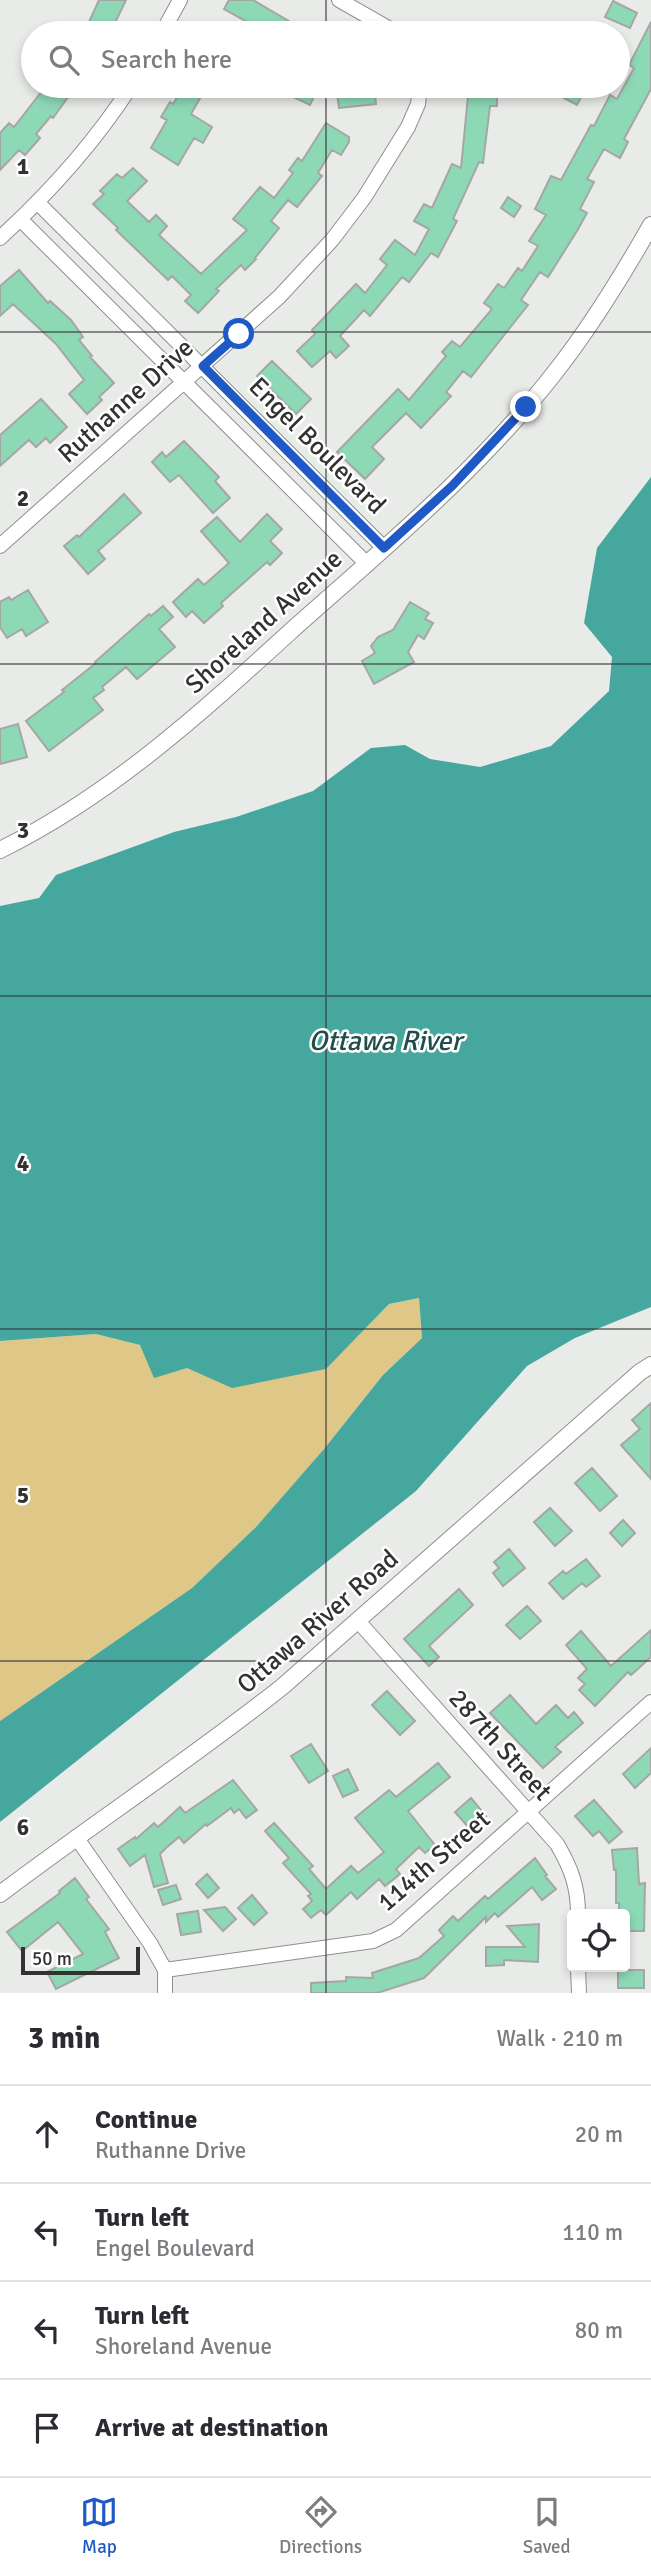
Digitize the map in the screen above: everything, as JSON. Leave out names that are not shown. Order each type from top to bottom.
[{"type":"street","points":[[169,21],[180,0]]},
{"type":"street","points":[[339,0],[376,21]]},
{"type":"street","points":[[0,238],[37,202],[86,146],[122,98]]},
{"type":"street","name":"Ruthanne Drive","points":[[0,546],[279,297],[349,218],[377,178],[415,115],[418,98]]},
{"type":"street","name":"Engel Boulevard","points":[[37,202],[384,548]]},
{"type":"street","name":"Engel Boulevard","points":[[20,219],[367,564]]},
{"type":"street","name":"Shoreland Avenue","points":[[0,850],[31,835],[126,774],[367,564],[482,455],[544,386],[599,313],[651,225]]},
{"type":"street","name":"Ottawa River Road","points":[[0,1894],[244,1717],[651,1365]]},
{"type":"street","name":"287th Street","points":[[358,1621],[556,1844],[571,1869],[578,1909]]},
{"type":"street","name":"114th Street","points":[[164,1970],[373,1941],[396,1930],[651,1702]]},
{"type":"street","points":[[76,1837],[150,1943],[164,1970],[165,1993]]},
{"type":"street","points":[[578,1972],[579,1993]]},
{"type":"shaded area","points":[[419,1298],[422,1338],[383,1375],[324,1449],[256,1527],[192,1588],[0,1721],[0,1341],[96,1334],[140,1345],[233,1387],[326,1369],[389,1304]]},
{"type":"water","name":"Ottawa River","points":[[651,477],[651,1307],[575,1338],[527,1366],[416,1491],[0,1822],[0,1721],[192,1588],[256,1527],[324,1449],[383,1375],[422,1338],[419,1298],[389,1304],[326,1369],[232,1388],[187,1368],[154,1378],[140,1345],[96,1334],[0,1341],[0,906],[39,898],[56,875],[174,832],[236,817],[313,791],[371,748],[405,745],[430,759],[480,767],[551,746],[609,691],[612,657],[584,623],[597,548]]},
{"type":"building","points":[[99,0],[126,0],[116,21],[89,21]]},
{"type":"building","points":[[229,0],[253,0],[289,21],[246,21],[224,9]]},
{"type":"building","points":[[613,1],[637,13],[630,28],[630,21],[614,21],[605,17]]},
{"type":"building","points":[[651,22],[651,89],[624,139],[628,142],[620,158],[604,149],[587,179],[594,182],[580,209],[587,213],[577,231],[548,277],[540,272],[521,300],[528,305],[471,377],[463,371],[446,392],[451,396],[421,428],[406,413],[372,447],[384,459],[365,479],[337,452],[398,389],[409,400],[446,356],[442,352],[452,341],[460,347],[492,309],[484,303],[498,284],[504,288],[518,268],[522,271],[538,246],[529,241],[546,215],[535,209],[551,176],[561,180],[608,98],[630,98],[630,75],[634,68],[630,63]]},
{"type":"building","points":[[37,98],[67,98],[53,118],[51,116],[36,134],[40,138],[25,155],[19,150],[0,170],[0,133],[9,123],[14,127]]},
{"type":"building","points":[[177,98],[200,98],[191,114],[212,127],[203,143],[194,138],[178,165],[151,148],[167,120],[161,117],[170,102],[173,104]]},
{"type":"building","points":[[295,98],[313,98],[310,105]]},
{"type":"building","points":[[338,98],[375,98],[376,104],[339,108]]},
{"type":"building","points":[[468,98],[497,98],[497,106],[490,106],[483,163],[479,162],[453,219],[457,221],[438,257],[431,253],[409,282],[402,277],[370,316],[364,310],[340,336],[349,346],[336,358],[330,351],[312,367],[297,351],[315,334],[312,330],[356,284],[365,293],[387,265],[380,259],[395,240],[415,255],[429,229],[414,221],[424,204],[432,208],[452,164],[461,168]]},
{"type":"building","points":[[564,98],[581,98],[577,105]]},
{"type":"building","points":[[326,123],[349,137],[341,155],[332,150],[318,173],[322,176],[297,207],[288,200],[271,221],[279,228],[256,259],[245,270],[241,265],[216,289],[219,291],[198,313],[185,301],[191,295],[172,276],[168,280],[93,204],[104,194],[100,191],[117,174],[122,178],[133,168],[147,181],[127,201],[149,222],[156,215],[167,226],[159,235],[201,274],[247,230],[233,219],[260,187],[274,198],[293,173],[289,170],[298,158],[302,161]]},
{"type":"building","points":[[508,197],[521,206],[514,217],[501,208]]},
{"type":"building","points":[[19,270],[48,303],[50,301],[71,320],[83,337],[79,340],[92,356],[90,357],[114,383],[99,397],[102,400],[87,414],[69,394],[84,380],[56,344],[13,304],[0,316],[0,286]]},
{"type":"building","points":[[272,361],[311,399],[296,414],[257,376]]},
{"type":"building","points":[[41,399],[67,427],[50,443],[46,438],[36,447],[29,440],[0,466],[0,435]]},
{"type":"building","points":[[184,441],[219,477],[215,481],[230,498],[213,513],[179,475],[170,482],[152,462],[162,452],[166,457]]},
{"type":"building","points":[[124,494],[141,513],[98,551],[105,559],[88,574],[64,546],[77,535],[79,537]]},
{"type":"building","points":[[267,514],[282,529],[270,541],[282,553],[270,565],[267,562],[221,603],[223,606],[204,623],[192,611],[186,617],[173,602],[198,579],[204,585],[229,563],[201,531],[217,517],[240,542]]},
{"type":"building","points":[[28,590],[48,622],[26,636],[22,629],[7,638],[0,627],[0,602],[9,597],[11,600]]},
{"type":"building","points":[[410,602],[429,613],[425,619],[433,623],[424,639],[418,635],[408,652],[414,662],[374,684],[362,661],[375,653],[371,646],[378,637],[393,630]]},
{"type":"building","points":[[163,606],[173,617],[159,629],[175,647],[137,679],[126,667],[93,698],[103,710],[49,751],[26,721],[64,692],[62,690],[149,614],[151,616]]},
{"type":"building","points":[[18,724],[27,757],[0,764],[0,729]]},
{"type":"building","points":[[651,1403],[651,1479],[621,1445],[640,1429],[632,1420]]},
{"type":"building","points":[[592,1468],[617,1496],[600,1511],[575,1483]]},
{"type":"building","points":[[550,1508],[572,1531],[555,1546],[534,1522]]},
{"type":"building","points":[[623,1520],[635,1533],[622,1546],[610,1533]]},
{"type":"building","points":[[509,1549],[525,1568],[503,1586],[493,1573],[499,1568],[494,1562]]},
{"type":"building","points":[[586,1559],[600,1576],[586,1587],[582,1583],[563,1599],[549,1583],[563,1571],[566,1574]]},
{"type":"building","points":[[459,1589],[473,1605],[429,1646],[439,1657],[429,1666],[404,1639]]},
{"type":"building","points":[[527,1606],[541,1621],[520,1639],[506,1625]]},
{"type":"building","points":[[651,1630],[651,1657],[631,1675],[628,1672],[595,1706],[579,1690],[585,1684],[578,1678],[587,1669],[566,1645],[581,1631],[611,1666]]},
{"type":"building","points":[[387,1691],[415,1721],[400,1735],[372,1705]]},
{"type":"building","points":[[510,1695],[536,1724],[556,1705],[568,1718],[574,1712],[583,1723],[555,1747],[561,1752],[543,1768],[490,1713]]},
{"type":"building","points":[[311,1744],[328,1771],[309,1783],[291,1756]]},
{"type":"building","points":[[651,1748],[651,1773],[635,1788],[623,1774]]},
{"type":"building","points":[[438,1763],[450,1777],[408,1811],[435,1845],[425,1853],[419,1847],[396,1869],[400,1874],[385,1886],[379,1879],[357,1899],[351,1892],[326,1915],[321,1910],[311,1918],[303,1909],[312,1901],[308,1896],[311,1894],[283,1863],[289,1858],[265,1831],[274,1823],[313,1866],[309,1869],[326,1889],[351,1866],[358,1873],[384,1852],[355,1818],[389,1790],[396,1797]]},
{"type":"building","points":[[348,1769],[358,1790],[343,1797],[333,1776]]},
{"type":"building","points":[[233,1780],[257,1810],[246,1818],[239,1809],[234,1813],[231,1808],[184,1843],[179,1837],[160,1854],[168,1883],[154,1887],[145,1855],[130,1866],[118,1849],[135,1837],[136,1839],[154,1823],[158,1827],[180,1807],[185,1813]]},
{"type":"building","points":[[471,1798],[486,1816],[470,1829],[455,1812]]},
{"type":"building","points":[[594,1800],[622,1832],[609,1843],[599,1831],[593,1836],[575,1816]]},
{"type":"building","points":[[637,1848],[639,1884],[645,1883],[644,1931],[630,1931],[630,1909],[619,1909],[619,1903],[616,1903],[616,1870],[612,1850]]},
{"type":"building","points":[[535,1858],[556,1889],[542,1900],[532,1887],[498,1917],[495,1913],[486,1922],[486,1917],[424,1978],[377,1993],[311,1993],[311,1983],[346,1981],[346,1977],[373,1978],[372,1973],[419,1958],[444,1936],[439,1930],[453,1916],[458,1921],[485,1896],[488,1899]]},
{"type":"building","points":[[207,1874],[219,1888],[208,1898],[196,1884]]},
{"type":"building","points":[[75,1878],[89,1897],[86,1899],[109,1929],[105,1932],[119,1958],[56,1989],[47,1972],[83,1954],[58,1922],[22,1951],[7,1932],[60,1893],[59,1891]]},
{"type":"building","points":[[176,1885],[181,1899],[163,1905],[158,1890]]},
{"type":"building","points":[[252,1895],[267,1913],[254,1925],[238,1908]]},
{"type":"building","points":[[225,1907],[236,1919],[223,1931],[204,1910]]},
{"type":"building","points":[[198,1911],[201,1932],[181,1935],[177,1914]]},
{"type":"building","points":[[539,1924],[538,1962],[504,1960],[504,1965],[486,1966],[486,1947],[525,1947],[507,1926]]},
{"type":"building","points":[[644,1970],[644,1988],[618,1988],[618,1972]]},
{"type":"route","points":[[239,334],[203,366],[384,548],[452,486],[526,407]]}]
